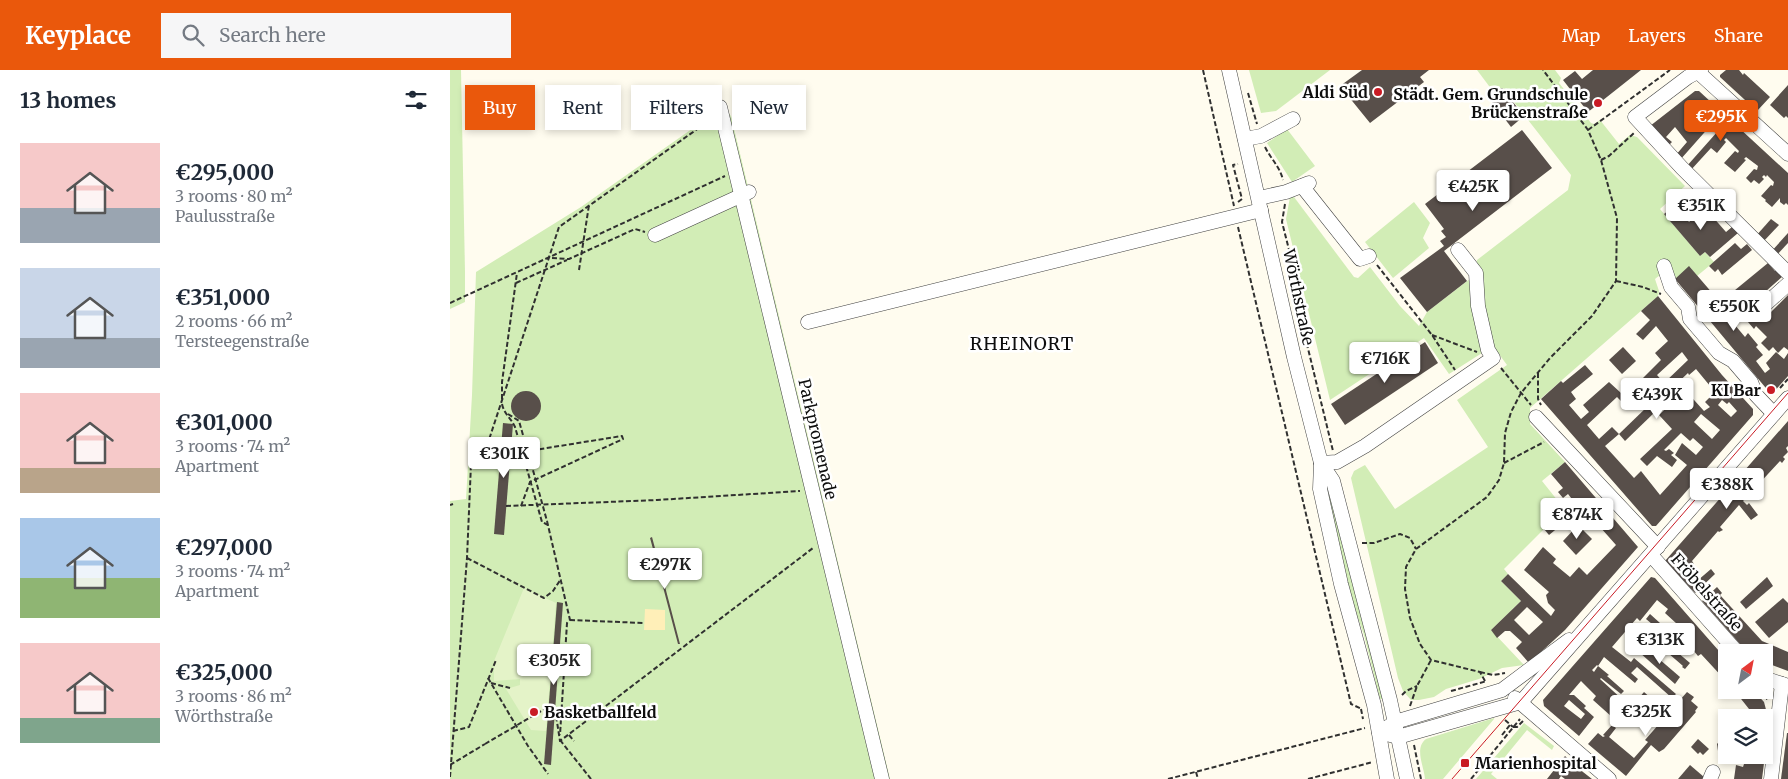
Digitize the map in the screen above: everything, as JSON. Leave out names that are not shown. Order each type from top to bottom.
[{"type":"street","name":"Wörthstraße","points":[[1229,70],[1294,358],[1321,462],[1320,489],[1342,584],[1374,705],[1387,779]]},
{"type":"street","points":[[1788,154],[1700,71],[1688,77],[1639,121],[1788,273]]},
{"type":"street","name":"Parkpromenade","points":[[722,114],[745,194],[882,779]]},
{"type":"street","points":[[1245,139],[1261,136],[1293,119]]},
{"type":"street","points":[[808,322],[1236,216],[1286,192],[1306,185],[1360,260],[1369,256]]},
{"type":"street","points":[[655,235],[745,194]]},
{"type":"street","points":[[1321,462],[1337,462],[1365,446],[1493,358],[1488,350],[1480,313],[1476,274],[1458,250]]},
{"type":"street","points":[[1664,266],[1671,287],[1688,307],[1690,320],[1719,353],[1733,361],[1751,382],[1756,395],[1774,414]]},
{"type":"street","points":[[1758,311],[1788,284]]},
{"type":"street","points":[[1379,732],[1398,737],[1521,702],[1788,398]]},
{"type":"street","name":"Fröbelstraße","points":[[1539,412],[1730,644]]},
{"type":"street","name":"Wörthstraße","points":[[1321,462],[1334,481],[1395,722],[1407,779]]},
{"type":"street","points":[[1379,732],[1395,722],[1502,690],[1557,648],[1582,632]]},
{"type":"street","points":[[1521,702],[1518,695],[1557,648]]},
{"type":"street","points":[[1771,779],[1785,685],[1773,681]]},
{"type":"street","points":[[1502,690],[1521,702],[1609,779]]},
{"type":"path","points":[[1203,70],[1351,704],[1361,709]]},
{"type":"path","points":[[1512,671],[1493,675],[1431,660],[1420,644],[1410,618],[1404,589],[1406,567],[1416,549],[1487,497],[1499,480],[1504,463],[1506,433],[1511,412],[1521,393],[1538,372],[1592,316],[1616,281],[1618,218],[1601,160],[1588,130],[1543,70]]},
{"type":"path","points":[[1588,130],[1670,70]]},
{"type":"path","points":[[1246,85],[1261,136],[1270,157],[1278,167],[1286,192],[1282,222],[1302,301],[1302,324],[1330,441],[1337,462]]},
{"type":"path","points":[[1601,160],[1609,156],[1639,121]]},
{"type":"path","points":[[480,467],[559,227],[696,130]]},
{"type":"path","points":[[450,303],[725,176]]},
{"type":"path","points":[[579,270],[589,206]]},
{"type":"path","points":[[516,284],[635,229],[655,235]]},
{"type":"path","points":[[1369,256],[1432,335],[1462,380]]},
{"type":"path","points":[[549,258],[569,259]]},
{"type":"path","points":[[517,273],[502,382],[502,403],[504,412],[512,421],[542,522],[548,525]]},
{"type":"path","points":[[1616,281],[1643,287],[1662,294],[1671,287]]},
{"type":"path","points":[[1432,335],[1493,358],[1534,409],[1539,412]]},
{"type":"path","points":[[1538,372],[1539,412]]},
{"type":"path","points":[[504,412],[519,421],[547,521],[570,620],[567,623],[560,741]]},
{"type":"path","points":[[521,506],[530,482],[623,439],[622,436],[528,451]]},
{"type":"path","points":[[1504,463],[1535,448],[1548,439]]},
{"type":"path","points":[[450,777],[467,558],[472,464],[482,459]]},
{"type":"path","points":[[525,464],[531,463]]},
{"type":"path","points":[[506,506],[536,506],[800,491]]},
{"type":"path","points":[[1359,544],[1374,543],[1400,534],[1410,538],[1416,549]]},
{"type":"path","points":[[560,741],[814,548]]},
{"type":"path","points":[[467,558],[544,598],[553,591],[561,578]]},
{"type":"path","points":[[570,620],[643,623]]},
{"type":"path","points":[[453,731],[469,727],[496,660]]},
{"type":"path","points":[[1410,707],[1417,686],[1431,660]]},
{"type":"path","points":[[1480,672],[1485,681]]},
{"type":"path","points":[[488,678],[528,746],[548,774]]},
{"type":"path","points":[[492,683],[510,688]]},
{"type":"path","points":[[1400,697],[1406,691],[1417,686]]},
{"type":"path","points":[[450,765],[548,707]]},
{"type":"path","points":[[555,709],[560,741],[591,779]]},
{"type":"path","points":[[1471,779],[1512,726],[1502,735]]},
{"type":"path","points":[[1168,779],[1365,728]]},
{"type":"path","points":[[569,734],[574,741]]},
{"type":"path","points":[[1308,779],[1373,762]]},
{"type":"path","points":[[1196,772],[1198,779]]},
{"type":"green space","points":[[450,70],[461,70],[465,302],[450,309]]},
{"type":"green space","points":[[1249,70],[1330,70],[1276,111],[1261,113]]},
{"type":"green space","points":[[1477,70],[1555,70],[1561,78],[1559,83],[1591,123],[1594,124],[1600,120],[1619,144],[1630,135],[1637,137],[1685,186],[1660,209],[1700,256],[1705,252],[1714,262],[1697,276],[1690,267],[1675,279],[1665,271],[1655,279],[1659,291],[1658,296],[1530,408],[1530,424],[1565,462],[1542,481],[1566,511],[1544,529],[1504,569],[1508,574],[1501,581],[1521,601],[1491,630],[1524,665],[1502,668],[1479,679],[1446,689],[1434,697],[1411,700],[1403,691],[1398,678],[1351,478],[1354,471],[1365,465],[1395,509],[1488,447],[1457,400],[1507,365],[1493,346],[1449,374],[1424,338],[1330,400],[1286,219],[1290,197],[1294,197],[1354,277],[1358,278],[1370,267],[1400,306],[1419,326],[1427,312],[1475,275],[1477,260],[1568,190],[1571,175],[1503,88],[1495,94]]},
{"type":"green space","points":[[722,108],[731,116],[732,130],[734,130],[890,779],[450,779],[450,501],[466,499],[476,272],[581,207],[690,130],[722,130]]},
{"type":"green space","points":[[1287,129],[1315,166],[1292,182],[1267,143]]},
{"type":"green space","points":[[1414,202],[1430,223],[1423,238],[1429,248],[1393,278],[1365,242]]},
{"type":"green space","points":[[1327,481],[1383,699],[1380,699],[1364,635],[1347,587],[1327,502]]},
{"type":"green space","points":[[524,588],[556,603],[546,731],[531,730],[506,689],[520,685],[520,679],[494,681],[494,661]]},
{"type":"green space","points":[[1494,718],[1443,779],[1425,779],[1420,752],[1422,743],[1426,739]]},
{"type":"green space","points":[[1524,723],[1554,746],[1552,750],[1527,730],[1491,774],[1497,779],[1476,779]]},
{"type":"sand","points":[[645,609],[665,610],[665,630],[644,630]]},
{"type":"building","name":"Aldi Süd","points":[[1362,70],[1429,70],[1420,77],[1424,82],[1370,123],[1340,86]]},
{"type":"building","points":[[1593,70],[1641,70],[1588,112],[1563,80],[1575,71],[1582,79]]},
{"type":"building","points":[[1726,70],[1739,70],[1743,75],[1744,73],[1770,97],[1757,111],[1720,77]]},
{"type":"building","points":[[1788,85],[1788,118],[1786,116],[1784,118],[1770,105]]},
{"type":"building","points":[[1502,88],[1524,116],[1511,127],[1489,98]]},
{"type":"building","points":[[1695,91],[1699,91],[1788,173],[1788,205],[1780,202],[1780,198],[1772,207],[1765,201],[1761,196],[1771,185],[1773,186],[1774,182],[1767,175],[1766,177],[1764,175],[1762,177],[1764,179],[1759,184],[1754,180],[1751,183],[1746,178],[1754,169],[1757,170],[1758,166],[1746,157],[1744,159],[1746,160],[1735,172],[1724,163],[1735,151],[1738,153],[1739,151],[1726,138],[1724,140],[1726,142],[1717,153],[1711,148],[1690,171],[1686,167],[1718,131],[1711,125],[1680,160],[1675,156],[1687,142],[1675,127],[1666,137],[1672,142],[1667,147],[1650,126]],"holes":[[[1697,110],[1706,121],[1696,132],[1686,119]]]},
{"type":"building","points":[[1522,130],[1552,168],[1444,251],[1467,281],[1427,312],[1400,278],[1444,246],[1440,241],[1446,237],[1441,231],[1444,229],[1425,204]]},
{"type":"building","points":[[1675,205],[1689,222],[1705,208],[1726,232],[1732,227],[1738,233],[1710,257],[1705,252],[1700,256],[1664,214]]},
{"type":"building","points":[[1771,219],[1779,225],[1762,243],[1755,237]]},
{"type":"building","points":[[1788,233],[1788,243],[1775,257],[1770,253]]},
{"type":"building","points":[[1735,243],[1741,249],[1747,244],[1752,250],[1722,275],[1718,269],[1715,272],[1709,266]]},
{"type":"building","points":[[1768,263],[1783,276],[1748,307],[1761,322],[1788,295],[1788,350],[1784,347],[1778,353],[1773,347],[1769,351],[1761,343],[1767,337],[1756,326],[1754,329],[1735,307],[1737,304],[1729,295]]},
{"type":"building","points":[[1689,266],[1738,323],[1735,325],[1745,337],[1748,333],[1758,345],[1756,347],[1763,355],[1756,361],[1765,373],[1770,369],[1766,363],[1776,352],[1784,359],[1788,353],[1788,376],[1772,394],[1675,279]]},
{"type":"building","points":[[1658,296],[1722,375],[1753,409],[1753,415],[1656,526],[1652,526],[1541,399],[1561,381],[1563,383],[1585,365],[1593,374],[1571,392],[1576,399],[1569,405],[1581,419],[1589,412],[1583,405],[1609,382],[1621,393],[1631,385],[1634,387],[1661,360],[1655,353],[1668,341],[1656,326],[1643,340],[1636,334],[1650,320],[1641,311]],"holes":[[[1682,352],[1688,360],[1664,383],[1657,375]],[[1696,369],[1715,392],[1705,402],[1710,407],[1704,411],[1685,390],[1659,415],[1672,429],[1640,459],[1647,466],[1657,456],[1672,467],[1677,460],[1671,455],[1674,453],[1669,449],[1664,450],[1681,433],[1690,441],[1693,438],[1703,447],[1696,455],[1682,443],[1675,455],[1687,465],[1660,495],[1641,471],[1634,478],[1605,446],[1619,434],[1612,427],[1599,439],[1587,425],[1617,397],[1624,404],[1638,391],[1646,400],[1664,383],[1670,390],[1688,373],[1689,375]],[[1722,400],[1727,404],[1729,402],[1737,411],[1731,417],[1718,405]],[[1701,414],[1720,430],[1712,439],[1694,422]]]},
{"type":"building","points":[[1425,342],[1438,363],[1345,425],[1331,404]]},
{"type":"building","points":[[1623,347],[1636,361],[1622,374],[1609,360]]},
{"type":"building","points":[[526,391],[537,395],[541,406],[537,417],[526,421],[515,417],[511,406],[515,395]]},
{"type":"building","points":[[1649,405],[1655,412],[1625,441],[1619,434]]},
{"type":"building","points":[[1788,421],[1788,446],[1786,448],[1788,452],[1783,457],[1785,459],[1782,463],[1780,461],[1743,501],[1747,505],[1749,503],[1758,515],[1751,520],[1739,505],[1720,527],[1723,530],[1718,531],[1692,561],[1694,564],[1687,570],[1697,581],[1711,569],[1715,574],[1695,593],[1665,561]]},
{"type":"building","points":[[503,423],[513,424],[504,535],[494,534]]},
{"type":"building","points":[[1565,462],[1638,547],[1565,630],[1529,663],[1516,648],[1522,642],[1510,631],[1505,631],[1497,638],[1491,630],[1521,601],[1501,581],[1508,574],[1551,616],[1555,610],[1548,603],[1546,595],[1549,592],[1524,570],[1543,547],[1556,559],[1553,563],[1570,577],[1579,567],[1587,575],[1616,545],[1577,501],[1575,503],[1568,494],[1563,498],[1558,492],[1563,488],[1551,474]],"holes":[[[1527,607],[1543,622],[1529,635],[1514,620]]]},
{"type":"building","points":[[1566,511],[1571,517],[1549,535],[1544,529]]},
{"type":"building","points":[[1578,525],[1592,539],[1576,555],[1563,541]]},
{"type":"building","points":[[652,537],[680,644],[678,644],[650,538]]},
{"type":"building","points":[[1651,577],[1655,578],[1718,650],[1718,672],[1701,654],[1698,656],[1674,627],[1677,624],[1665,613],[1668,609],[1657,600],[1640,621],[1637,618],[1612,647],[1631,662],[1634,658],[1676,694],[1672,698],[1637,667],[1631,673],[1638,679],[1635,683],[1604,657],[1598,666],[1624,691],[1621,694],[1600,679],[1636,712],[1631,718],[1620,708],[1612,717],[1593,700],[1596,696],[1581,681],[1569,695],[1574,695],[1594,717],[1579,736],[1544,706],[1543,700]],"holes":[[[1569,700],[1585,714],[1581,719],[1564,706]]]},
{"type":"building","points":[[1767,577],[1773,586],[1746,609],[1740,602]]},
{"type":"building","points":[[1717,587],[1722,593],[1720,595],[1762,641],[1769,644],[1740,644],[1702,601]]},
{"type":"building","points":[[1783,598],[1788,603],[1788,622],[1769,638],[1755,622]]},
{"type":"building","points":[[557,602],[563,603],[551,765],[544,764]]},
{"type":"building","points":[[1650,614],[1670,632],[1664,638],[1657,631],[1658,629],[1646,619]]},
{"type":"building","points":[[1644,624],[1690,663],[1685,669],[1653,640],[1651,642],[1638,631]]},
{"type":"building","points":[[1644,646],[1680,677],[1675,684],[1639,652]]},
{"type":"building","points":[[1773,646],[1788,652],[1788,671],[1773,665]]},
{"type":"building","points":[[1644,692],[1661,707],[1656,713],[1639,698]]},
{"type":"building","points":[[1687,692],[1694,697],[1691,701],[1698,707],[1696,712],[1664,749],[1659,752],[1651,745],[1626,776],[1588,744],[1598,733],[1603,737],[1605,736],[1603,735],[1612,725],[1616,728],[1609,737],[1634,758],[1648,742],[1645,740]]},
{"type":"building","points":[[1741,699],[1761,699],[1766,709],[1749,709]]},
{"type":"building","points":[[1787,733],[1788,779],[1781,779]]},
{"type":"building","points":[[1698,739],[1709,749],[1703,755],[1700,752],[1698,754],[1691,747]]},
{"type":"building","points":[[1565,756],[1592,779],[1565,779],[1561,776],[1559,779],[1547,779]]},
{"type":"building","points":[[1744,764],[1764,764],[1762,779],[1734,779],[1736,765],[1743,767]]},
{"type":"building","points":[[1690,765],[1704,777],[1702,779],[1678,779]]},
{"type":"tram line","points":[[1452,779],[1788,393]]},
{"type":"place","name":"Aldi Süd","points":[[1378,92]]},
{"type":"place","name":"Städt. Gem. Grundschule Brückenstraße","points":[[1598,103]]},
{"type":"place","name":"KI Bar","points":[[1771,390]]},
{"type":"place","name":"Basketballfeld","points":[[534,712]]},
{"type":"place","name":"Marienhospital","points":[[1465,763]]},
{"type":"district","name":"RHEINORT","points":[[1022,343]]}]
